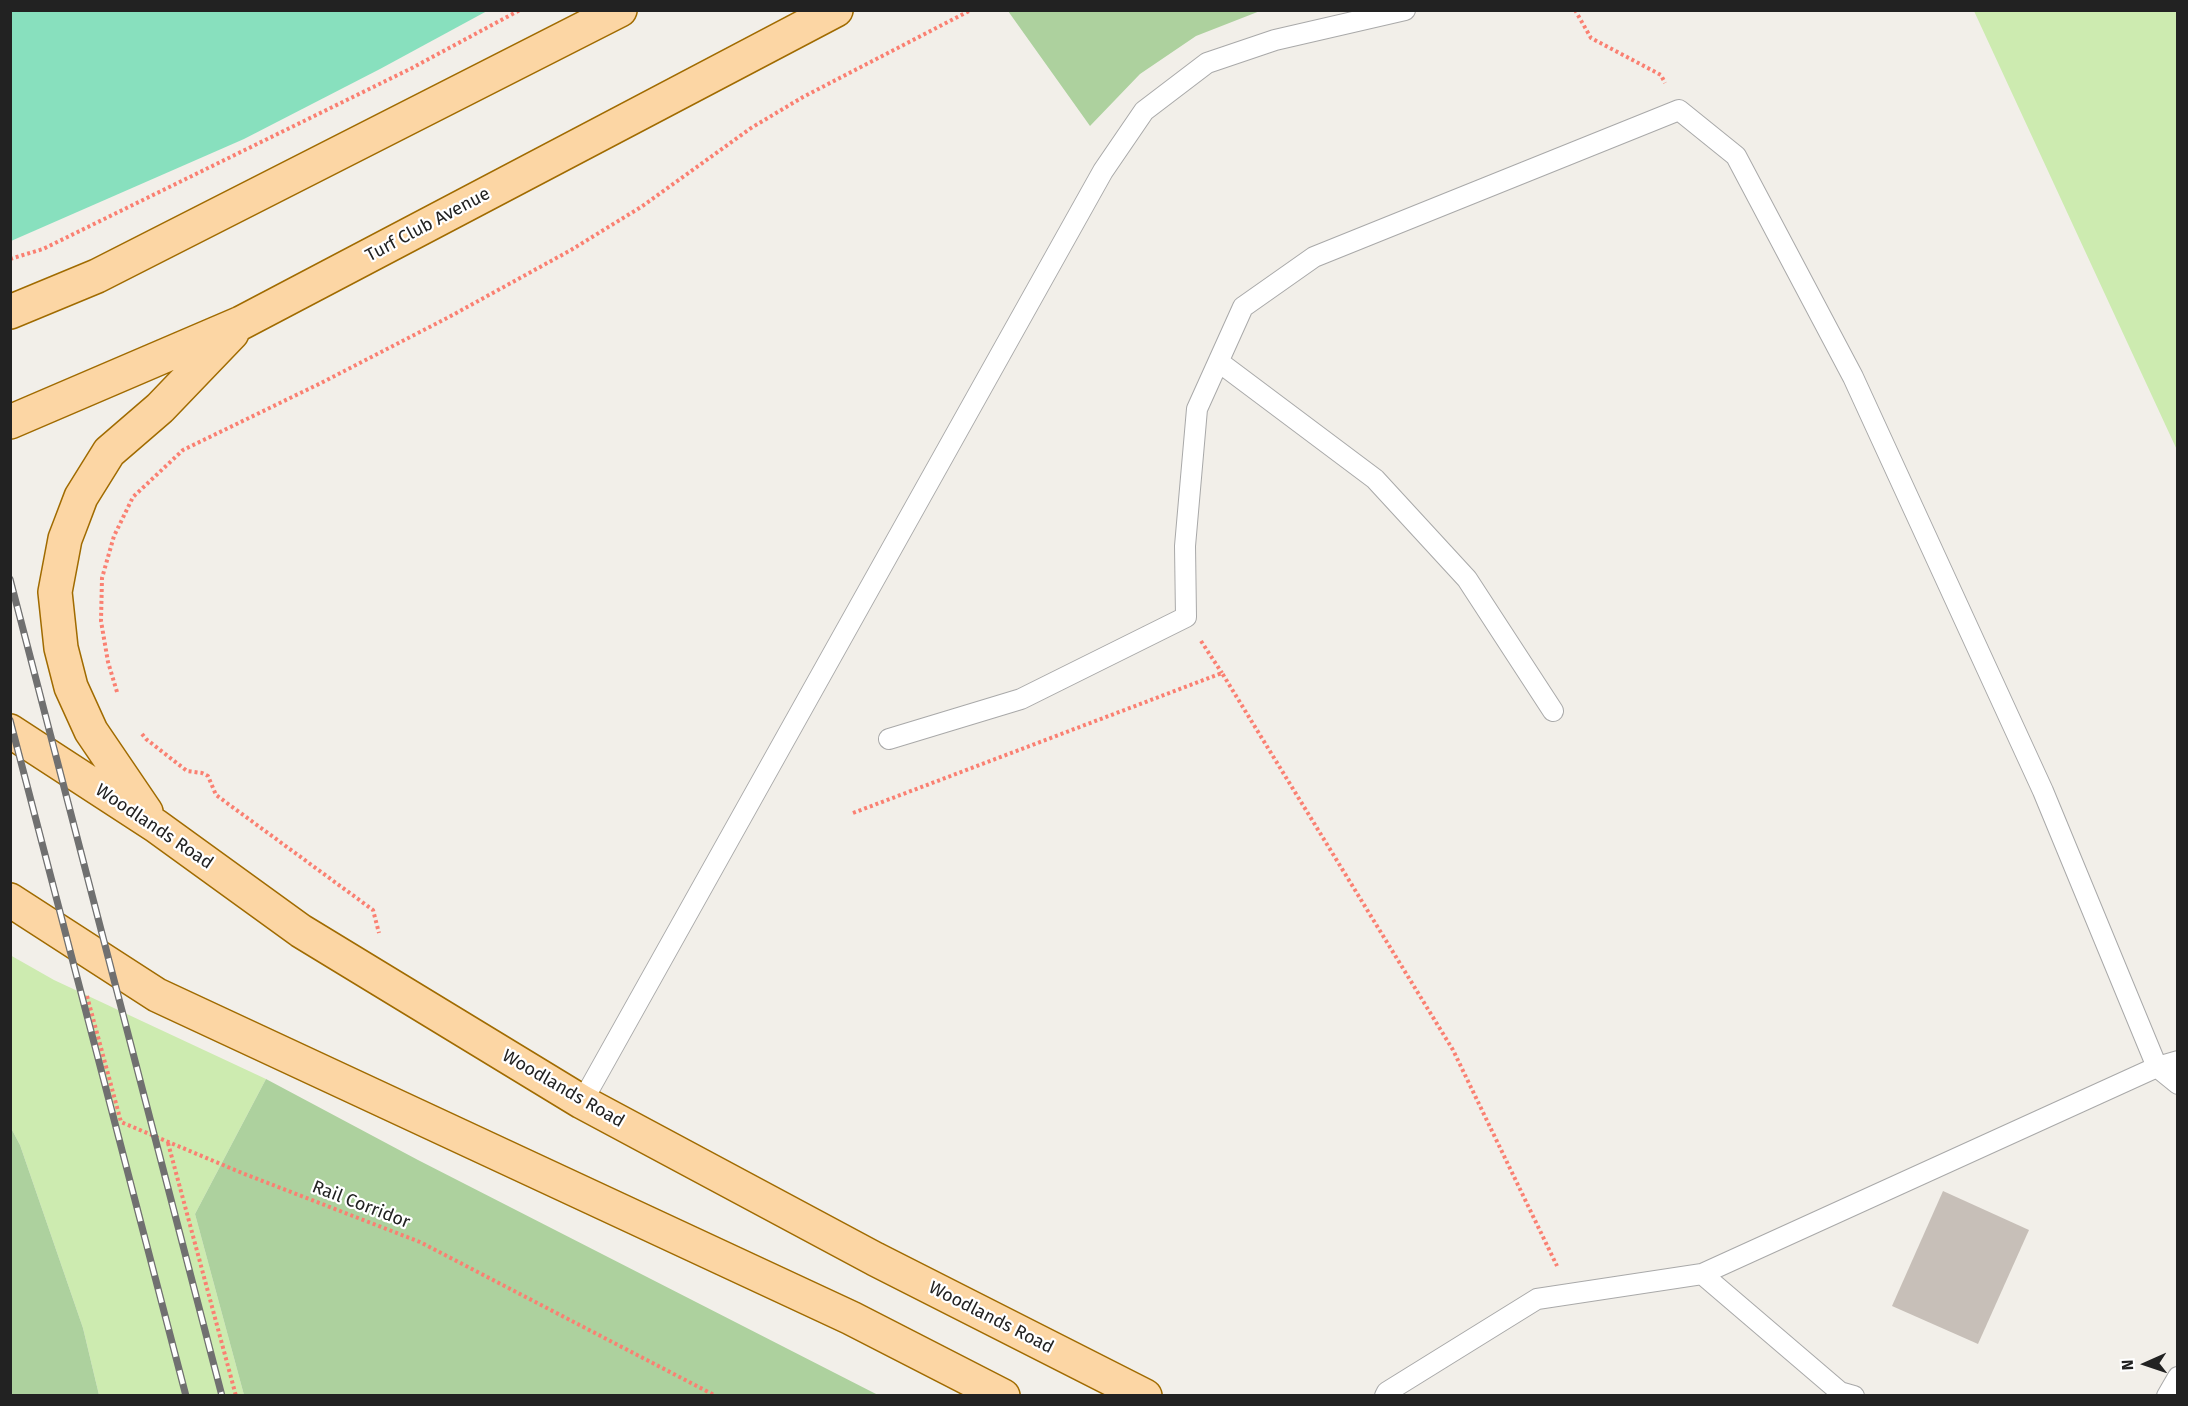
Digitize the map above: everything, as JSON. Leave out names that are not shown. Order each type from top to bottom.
[{"type":"main road","points":[[10,312],[98,276],[620,10]]},
{"type":"main road","name":"Turf Club Avenue","points":[[10,422],[242,323],[836,10]]},
{"type":"main road","points":[[10,292],[98,276]]},
{"type":"main road","points":[[156,826],[91,731],[71,687],[61,648],[55,592],[65,538],[70,525],[81,497],[109,452],[160,408],[242,323]]},
{"type":"main road","name":"Woodlands Road","points":[[10,731],[156,826],[301,931],[582,1102],[875,1259],[1145,1395]]},
{"type":"main road","points":[[10,900],[157,995],[851,1318],[1003,1395]]},
{"type":"lane","points":[[582,1102],[1103,171],[1144,111],[1207,63],[1275,40],[1405,10]]},
{"type":"lane","points":[[890,739],[1021,699],[1186,617],[1185,546],[1197,409],[1243,308],[1314,257],[1679,110],[1736,156],[1853,377],[2043,791],[2157,1067],[2178,1084]]},
{"type":"lane","points":[[1219,362],[1375,479],[1467,579],[1553,711]]},
{"type":"lane","points":[[1385,1395],[1537,1299],[1702,1274],[2157,1067],[2178,1061]]},
{"type":"lane","points":[[1702,1274],[1840,1392],[1854,1395]]},
{"type":"lane","points":[[2167,1395],[2178,1377]]},
{"type":"path","points":[[10,259],[43,249],[410,69],[520,10]]},
{"type":"path","points":[[118,694],[108,662],[102,621],[102,578],[114,536],[133,497],[183,450],[321,383],[561,256],[641,207],[751,128],[803,97],[970,10]]},
{"type":"path","points":[[1575,10],[1591,38],[1660,75],[1679,110]]},
{"type":"path","points":[[853,813],[1222,674],[1453,1050],[1570,1294]]},
{"type":"path","points":[[140,730],[146,739],[187,771],[208,776],[216,795],[222,800],[373,910],[382,941]]},
{"type":"path","name":"Rail Corridor","points":[[85,989],[121,1122],[242,1173],[420,1242],[716,1395]]},
{"type":"path","points":[[168,1142],[236,1395]]},
{"type":"green space","points":[[11,10],[487,11],[244,139],[11,241]]},
{"type":"green space","points":[[1008,11],[1260,11],[1196,36],[1140,74],[1090,126]]},
{"type":"green space","points":[[1974,11],[2177,11],[2177,450]]},
{"type":"green space","points":[[10,955],[54,980],[266,1079],[195,1214],[244,1395],[99,1395],[83,1328],[20,1145],[11,1128]]},
{"type":"green space","points":[[266,1079],[418,1160],[878,1395],[244,1395],[195,1214]]},
{"type":"green space","points":[[11,1128],[20,1145],[83,1328],[99,1395],[11,1395]]},
{"type":"building","points":[[1943,1191],[2029,1230],[1978,1344],[1892,1306]]},
{"type":"railway","points":[[10,579],[222,1396]]},
{"type":"railway","points":[[10,720],[186,1396]]}]
